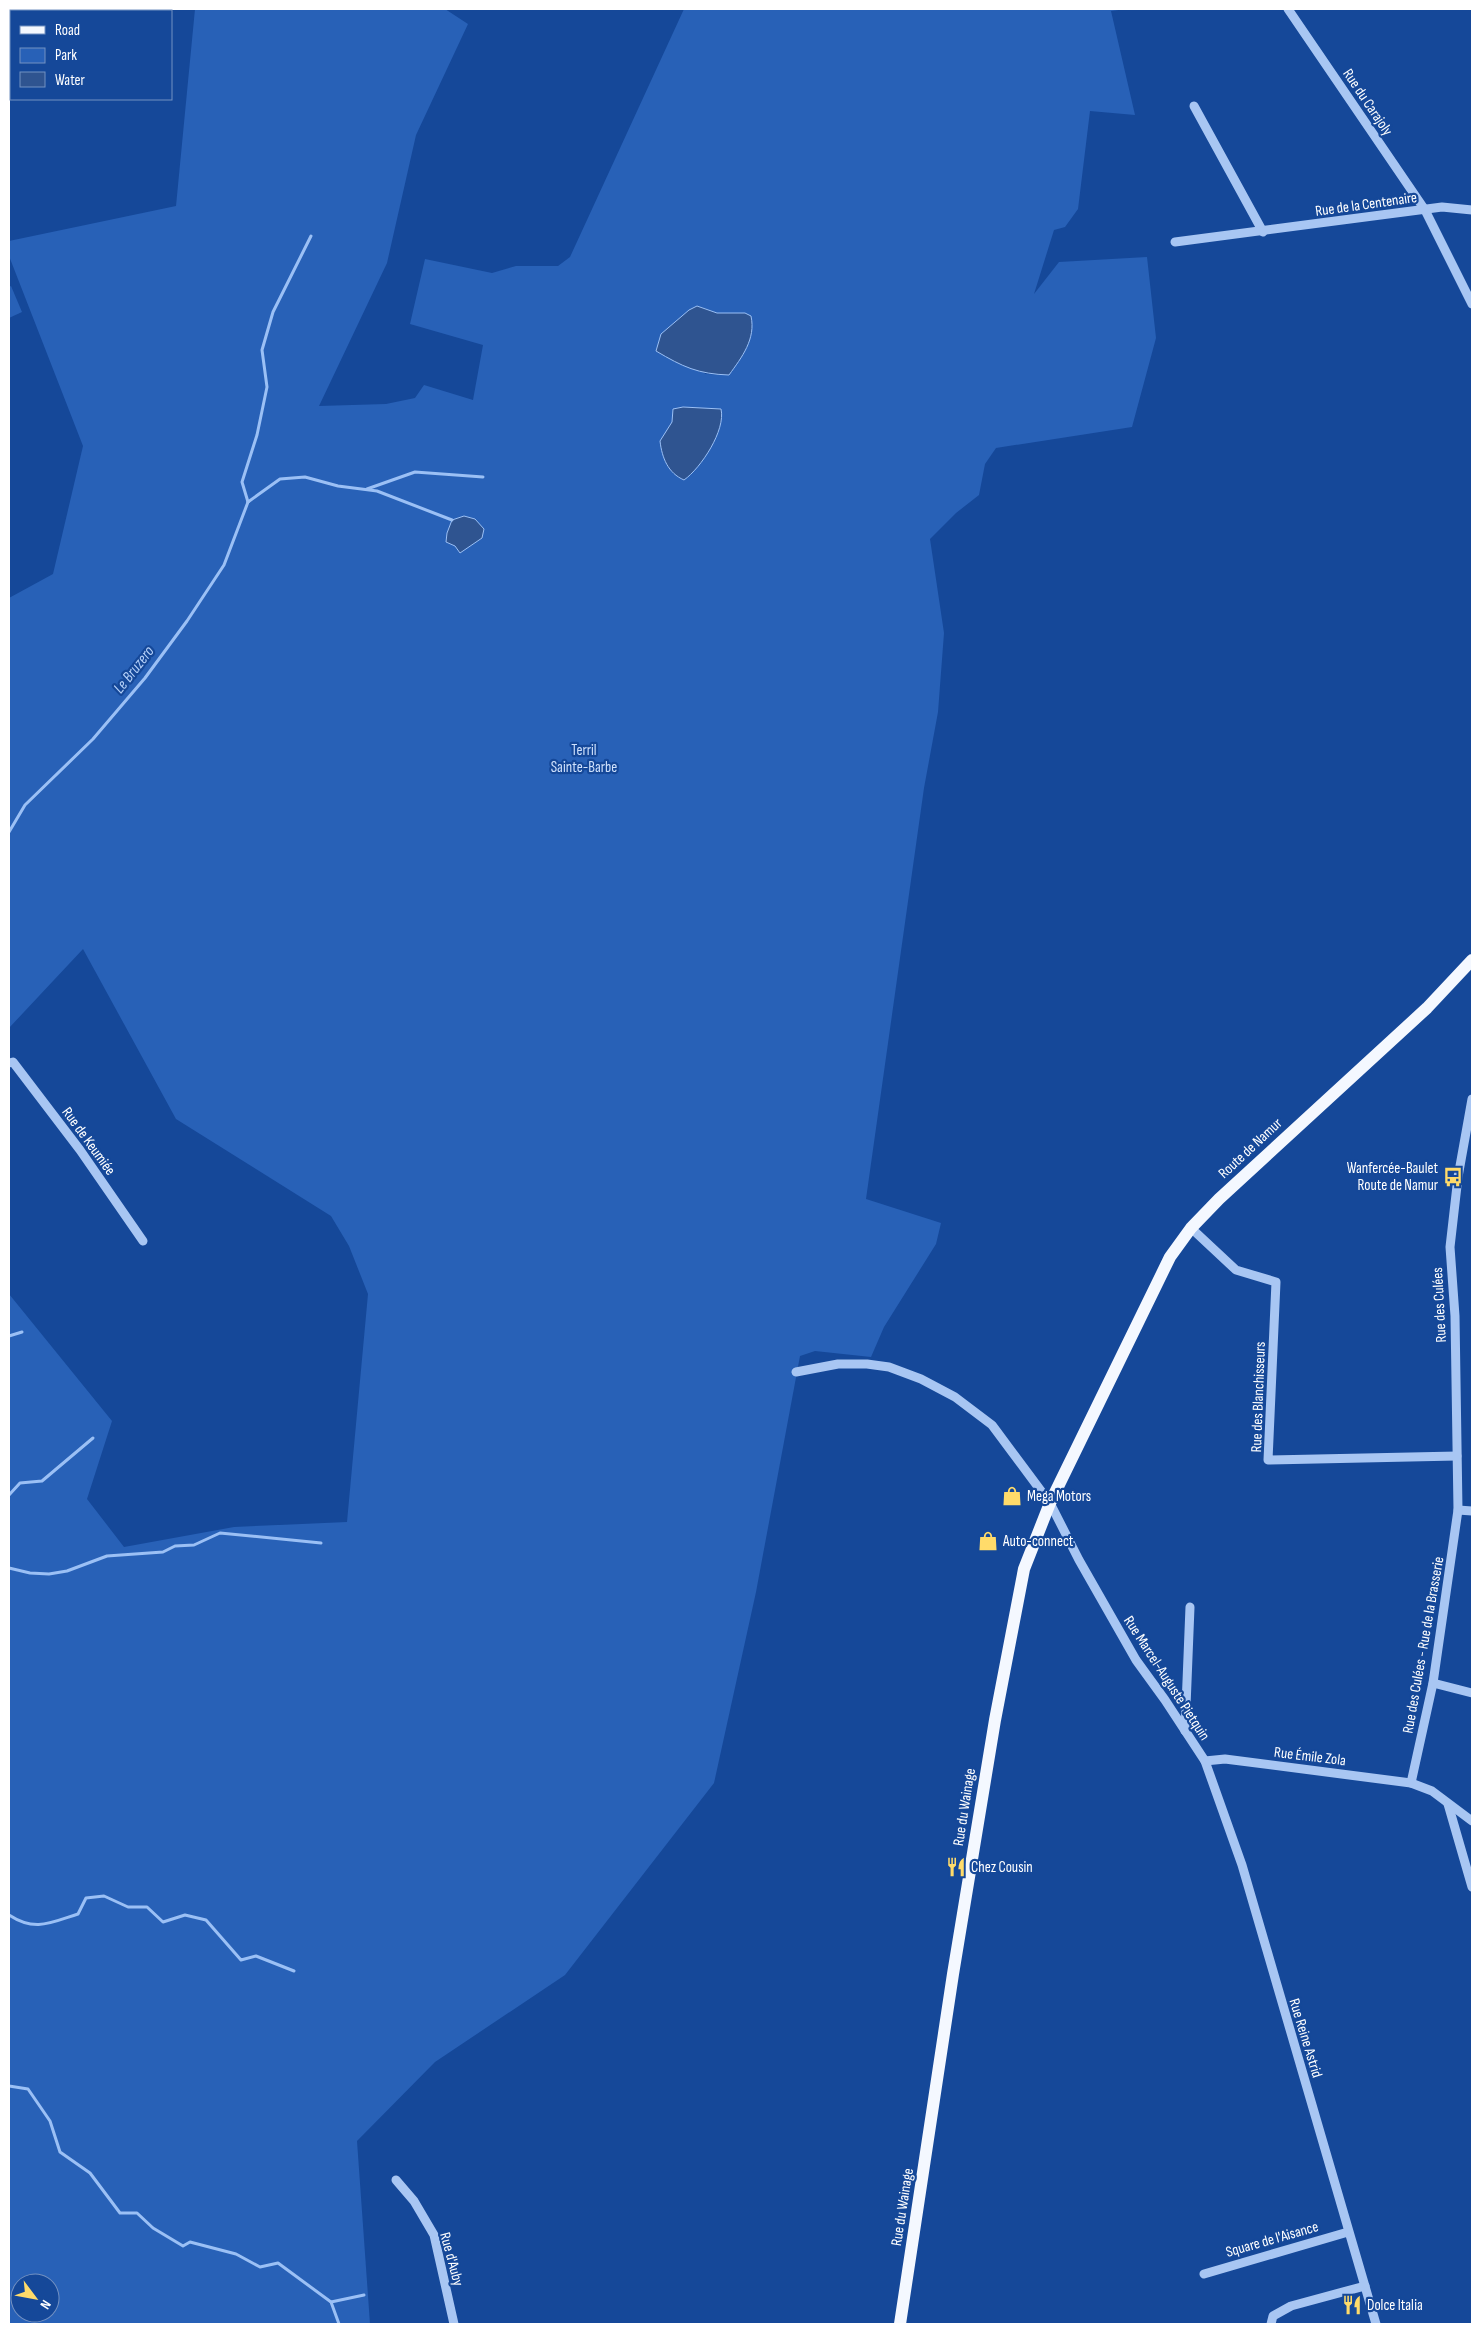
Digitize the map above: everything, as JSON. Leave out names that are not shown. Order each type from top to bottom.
[{"type":"main road","name":"Route de Namur","points":[[1100,1398],[1170,1257],[1191,1228],[1219,1199],[1427,1008],[1472,960]]},
{"type":"main road","name":"Rue du Wainage","points":[[900,2324],[953,1974],[995,1720],[1024,1569],[1050,1503],[1100,1398]]},
{"type":"street","name":"Rue du Carajoly","points":[[1288,9],[1425,210],[1472,304]]},
{"type":"street","points":[[1194,106],[1263,232]]},
{"type":"street","name":"Rue de la Centenaire","points":[[1175,242],[1263,232],[1442,207],[1472,210]]},
{"type":"street","name":"Rue de Keumiée","points":[[9,1063],[13,1062],[80,1150],[143,1241]]},
{"type":"street","name":"Rue des Culées","points":[[1458,1510],[1455,1316],[1450,1247],[1458,1178],[1472,1099]]},
{"type":"street","name":"Rue des Blanchisseurs","points":[[1191,1228],[1236,1270],[1276,1282],[1268,1460],[1457,1456]]},
{"type":"street","name":"Rue Marcel-Auguste Pietquin","points":[[796,1372],[838,1364],[867,1364],[889,1367],[955,1397],[992,1425],[1050,1503],[1078,1560],[1136,1660],[1205,1761]]},
{"type":"street","points":[[1458,1510],[1472,1511]]},
{"type":"street","name":"Rue des Culées - Rue de la Brasserie","points":[[1411,1783],[1433,1683],[1458,1510]]},
{"type":"street","points":[[1185,1731],[1190,1607]]},
{"type":"street","points":[[1433,1683],[1472,1693]]},
{"type":"street","name":"Rue Émile Zola","points":[[1205,1761],[1225,1759],[1411,1783],[1432,1791],[1472,1821]]},
{"type":"street","name":"Rue Reine Astrid","points":[[1205,1761],[1242,1865],[1376,2324]]},
{"type":"street","points":[[1448,1804],[1472,1887]]},
{"type":"street","name":"Rue d'Auby","points":[[396,2180],[414,2201],[434,2235],[454,2324]]},
{"type":"street","name":"Square de l'Aisance","points":[[1204,2274],[1348,2232]]},
{"type":"street","points":[[1271,2324],[1273,2316],[1291,2306],[1365,2286]]},
{"type":"green space","name":"Terril Sainte-Barbe","points":[[195,9],[445,9],[468,24],[416,135],[387,263],[319,406],[386,404],[415,398],[424,385],[473,400],[483,345],[410,324],[425,259],[492,273],[516,266],[558,266],[570,257],[684,9],[1126,9],[1111,11],[1135,115],[1090,111],[1078,209],[1065,227],[1054,230],[1034,294],[1059,262],[1147,257],[1156,338],[1132,427],[996,448],[985,464],[979,495],[956,513],[930,539],[944,633],[938,712],[924,788],[866,1199],[941,1223],[936,1244],[884,1327],[871,1357],[815,1351],[800,1356],[756,1592],[714,1783],[565,1975],[435,2062],[357,2141],[370,2324],[9,2324],[9,1294],[112,1421],[87,1499],[124,1547],[234,1527],[347,1522],[368,1294],[349,1246],[331,1216],[176,1119],[83,949],[9,1028],[9,598],[53,574],[83,446],[9,256],[9,241],[176,206]],"holes":[[[697,306],[717,313],[745,313],[747,347],[729,375],[705,374],[677,321]]]},
{"type":"green space","points":[[11,286],[22,312],[9,318],[9,287]]},
{"type":"water","points":[[697,306],[717,313],[745,313],[751,316],[750,340],[729,375],[691,369],[656,351],[661,334],[689,310]]},
{"type":"water","points":[[683,407],[721,409],[722,418],[711,448],[698,467],[684,480],[670,469],[662,453],[660,441],[672,422],[673,409]]},
{"type":"water","points":[[464,516],[475,519],[484,529],[482,538],[460,553],[455,546],[446,542],[452,520]]},
{"type":"waterway","points":[[248,502],[242,482],[257,435],[267,387],[262,350],[273,312],[311,236]]},
{"type":"waterway","points":[[367,489],[415,472],[483,477]]},
{"type":"waterway","points":[[248,502],[280,479],[305,477],[338,486],[377,491],[452,520]]},
{"type":"waterway","name":"Le Bruzero","points":[[9,832],[25,805],[93,739],[145,678],[187,621],[224,565],[248,502]]},
{"type":"waterway","points":[[9,1336],[22,1332]]},
{"type":"waterway","points":[[9,1495],[20,1483],[42,1481],[93,1438]]},
{"type":"waterway","points":[[9,1568],[30,1573],[49,1574],[67,1571],[107,1556],[163,1552],[175,1546],[194,1545],[220,1533],[321,1543]]},
{"type":"waterway","points":[[9,1915],[35,1925],[51,1923],[78,1914],[86,1898],[104,1896],[128,1907],[147,1907],[163,1922],[185,1915],[206,1920],[241,1960],[256,1956],[294,1971]]},
{"type":"waterway","points":[[9,2086],[28,2089],[50,2121],[60,2152],[90,2173],[120,2213],[137,2213],[153,2228],[183,2246],[190,2242],[236,2254],[260,2267],[278,2263],[331,2302],[339,2324]]},
{"type":"waterway","points":[[331,2302],[364,2295]]},
{"type":"place","name":"Wanfercée-Baulet Route de Namur","points":[[1453,1177]]},
{"type":"place","name":"Mega Motors","points":[[1012,1496]]},
{"type":"place","name":"Auto-connect","points":[[988,1541]]},
{"type":"place","name":"Chez Cousin","points":[[956,1867]]},
{"type":"place","name":"Dolce Italia","points":[[1352,2305]]}]
